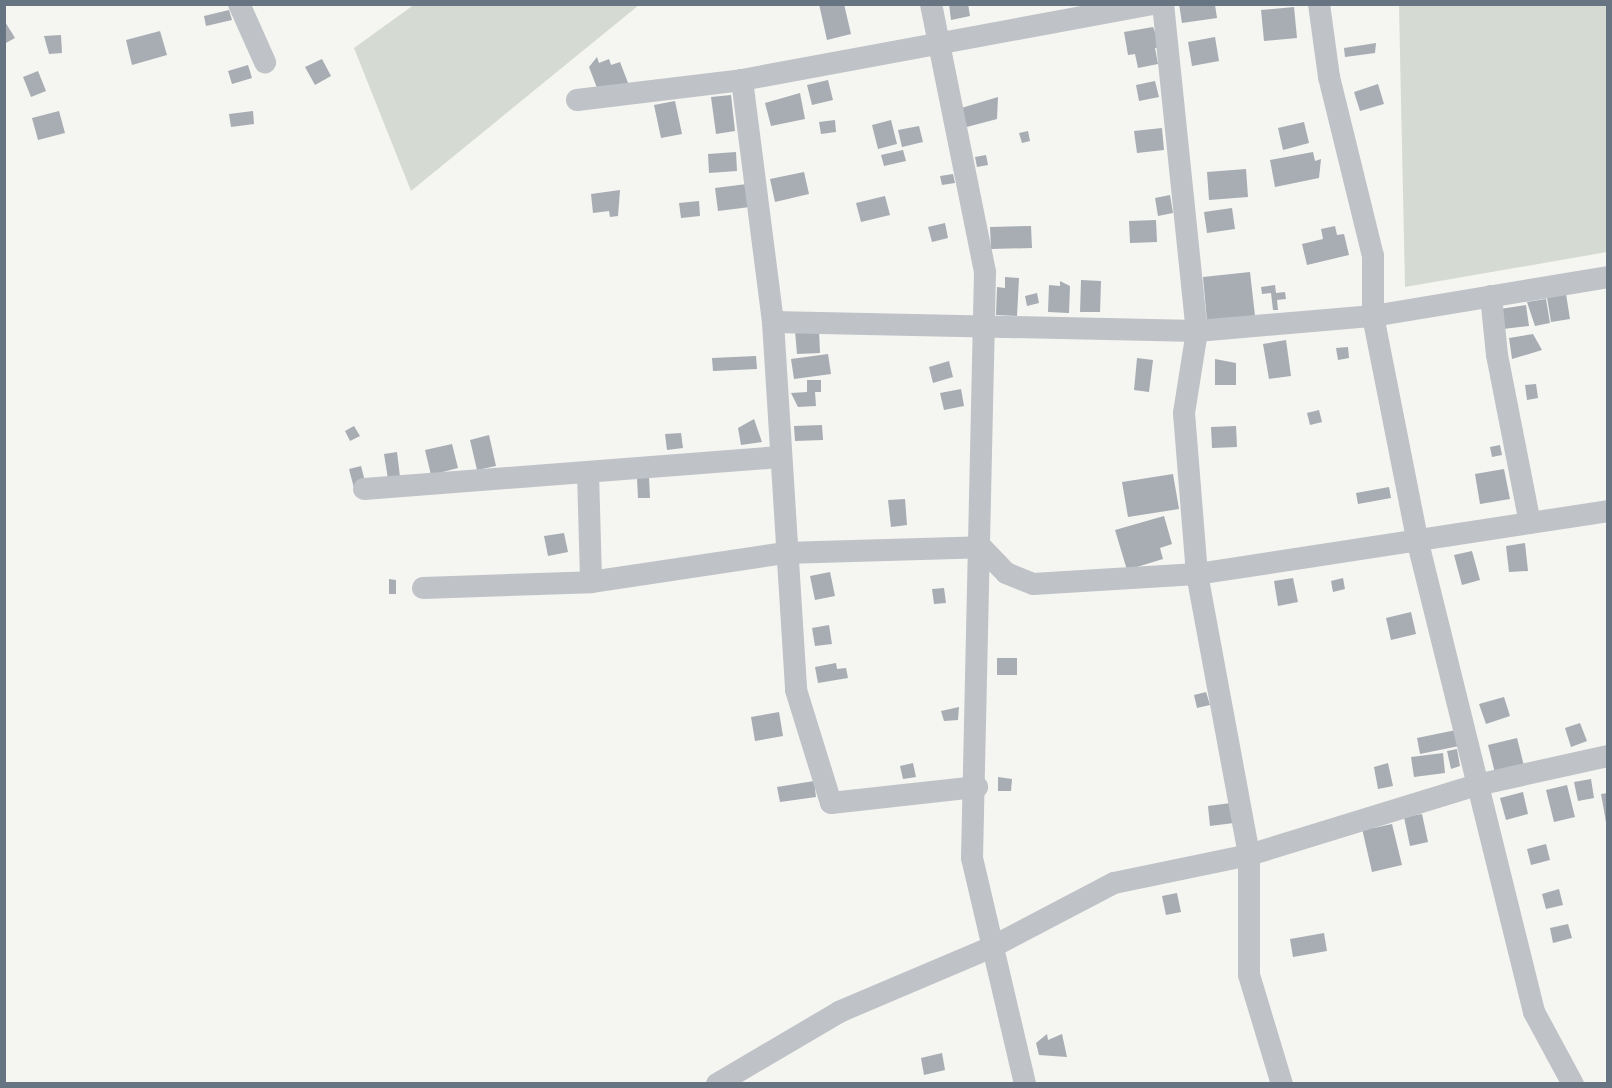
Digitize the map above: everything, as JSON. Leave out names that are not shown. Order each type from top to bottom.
[{"type":"street","points":[[240,4],[265,62]]},
{"type":"street","points":[[931,4],[985,272],[986,314],[980,328],[981,547],[976,787],[972,858],[990,948],[1025,1083]]},
{"type":"street","points":[[577,100],[742,80],[937,42],[1154,4]]},
{"type":"street","points":[[1163,4],[1197,331],[1184,413],[1197,574],[1249,855],[1249,975],[1282,1083]]},
{"type":"street","points":[[1319,4],[1329,77],[1373,256],[1373,315],[1417,539],[1534,1012],[1573,1083]]},
{"type":"street","points":[[742,80],[773,322],[784,553],[796,690],[831,803],[976,787]]},
{"type":"street","points":[[773,322],[1197,331],[1373,315],[1608,277]]},
{"type":"street","points":[[1491,296],[1530,523]]},
{"type":"street","points":[[364,489],[780,457]]},
{"type":"street","points":[[588,472],[591,582]]},
{"type":"street","points":[[423,588],[591,582],[784,553],[981,547],[1006,573],[1033,584],[1197,574],[1608,511]]},
{"type":"street","points":[[717,1083],[839,1012],[990,948],[1114,884],[1249,855],[1477,785],[1608,756]]},
{"type":"shaded area","points":[[415,4],[639,5],[411,191],[354,48]]},
{"type":"shaded area","points":[[1399,5],[1607,5],[1607,252],[1405,287]]},
{"type":"building","points":[[819,4],[844,4],[851,34],[827,40]]},
{"type":"building","points":[[949,4],[968,4],[970,16],[951,20]]},
{"type":"building","points":[[1179,4],[1215,5],[1217,18],[1182,23]]},
{"type":"building","points":[[1294,7],[1297,38],[1264,41],[1261,10]]},
{"type":"building","points":[[229,10],[232,20],[206,26],[204,16]]},
{"type":"building","points":[[4,20],[15,38],[4,44]]},
{"type":"building","points":[[1153,27],[1161,47],[1155,48],[1158,64],[1138,68],[1135,54],[1128,55],[1124,32]]},
{"type":"building","points":[[160,31],[167,55],[132,65],[126,40]]},
{"type":"building","points":[[61,35],[62,53],[49,54],[44,36]]},
{"type":"building","points":[[1215,37],[1219,61],[1192,66],[1188,42]]},
{"type":"building","points":[[1376,43],[1375,53],[1345,57],[1344,48]]},
{"type":"building","points":[[597,57],[599,63],[609,59],[611,65],[620,62],[630,88],[599,93],[589,67]]},
{"type":"building","points":[[322,59],[331,76],[315,85],[305,67]]},
{"type":"building","points":[[248,65],[252,78],[232,84],[228,71]]},
{"type":"building","points":[[38,71],[46,91],[31,97],[23,77]]},
{"type":"building","points":[[828,80],[833,100],[812,105],[807,85]]},
{"type":"building","points":[[1155,81],[1159,97],[1139,101],[1136,85]]},
{"type":"building","points":[[1378,84],[1384,104],[1360,111],[1354,92]]},
{"type":"building","points":[[800,93],[805,119],[771,126],[765,103]]},
{"type":"building","points":[[731,95],[735,131],[716,134],[711,97]]},
{"type":"building","points":[[998,97],[997,119],[963,128],[958,109]]},
{"type":"building","points":[[675,101],[682,134],[661,138],[654,105]]},
{"type":"building","points":[[59,111],[65,133],[38,140],[32,118]]},
{"type":"building","points":[[253,111],[254,124],[231,127],[229,114]]},
{"type":"building","points":[[835,120],[836,132],[821,134],[819,122]]},
{"type":"building","points":[[891,120],[897,144],[878,149],[872,125]]},
{"type":"building","points":[[1304,122],[1309,143],[1283,150],[1278,128]]},
{"type":"building","points":[[919,126],[923,142],[902,147],[898,130]]},
{"type":"building","points":[[1162,128],[1164,150],[1137,153],[1134,131]]},
{"type":"building","points":[[1028,131],[1030,141],[1022,143],[1019,133]]},
{"type":"building","points":[[903,150],[906,161],[884,166],[881,155]]},
{"type":"building","points":[[736,152],[737,171],[709,173],[708,154]]},
{"type":"building","points":[[1313,152],[1315,161],[1321,159],[1319,178],[1275,187],[1270,160]]},
{"type":"building","points":[[986,155],[988,165],[977,167],[975,157]]},
{"type":"building","points":[[1246,169],[1248,197],[1209,200],[1207,172]]},
{"type":"building","points":[[804,172],[809,194],[775,202],[770,179]]},
{"type":"building","points":[[953,174],[955,183],[942,185],[940,176]]},
{"type":"building","points":[[747,184],[750,207],[718,211],[715,188]]},
{"type":"building","points":[[620,190],[618,216],[610,217],[609,211],[593,213],[591,194]]},
{"type":"building","points":[[1170,195],[1173,213],[1158,216],[1155,198]]},
{"type":"building","points":[[885,196],[890,215],[861,222],[856,203]]},
{"type":"building","points":[[699,201],[700,216],[681,218],[679,203]]},
{"type":"building","points":[[1232,208],[1235,229],[1207,233],[1204,212]]},
{"type":"building","points":[[1156,220],[1157,242],[1130,243],[1129,221]]},
{"type":"building","points":[[945,223],[948,238],[932,242],[928,227]]},
{"type":"building","points":[[1031,226],[1032,248],[991,249],[990,227]]},
{"type":"building","points":[[1335,226],[1337,235],[1344,234],[1349,255],[1307,265],[1302,244],[1323,239],[1321,229]]},
{"type":"building","points":[[1250,272],[1255,316],[1207,321],[1203,277]]},
{"type":"building","points":[[1005,277],[1019,278],[1017,316],[996,315],[997,287],[1005,288]]},
{"type":"building","points":[[1081,280],[1101,281],[1100,312],[1080,312]]},
{"type":"building","points":[[1060,281],[1070,286],[1069,313],[1048,312],[1049,285],[1060,286]]},
{"type":"building","points":[[1275,285],[1276,293],[1285,292],[1286,299],[1277,300],[1278,310],[1273,310],[1271,293],[1262,294],[1261,287]]},
{"type":"building","points":[[1037,293],[1039,303],[1027,306],[1025,296]]},
{"type":"building","points":[[1566,294],[1570,319],[1551,322],[1547,297]]},
{"type":"building","points":[[1546,299],[1550,323],[1535,326],[1527,302]]},
{"type":"building","points":[[1526,305],[1529,326],[1503,329],[1500,309]]},
{"type":"building","points":[[819,330],[820,353],[797,354],[795,331]]},
{"type":"building","points":[[1533,334],[1542,350],[1512,359],[1509,338]]},
{"type":"building","points":[[1286,340],[1291,376],[1269,379],[1263,344]]},
{"type":"building","points":[[1348,347],[1349,358],[1338,360],[1336,348]]},
{"type":"building","points":[[828,354],[831,374],[794,379],[791,359]]},
{"type":"building","points":[[756,356],[757,369],[713,371],[712,358]]},
{"type":"building","points":[[1137,358],[1153,360],[1149,392],[1134,390]]},
{"type":"building","points":[[1215,359],[1236,363],[1236,385],[1215,385]]},
{"type":"building","points":[[949,361],[953,377],[933,383],[929,367]]},
{"type":"building","points":[[807,380],[821,380],[821,392],[815,392],[816,406],[798,407],[791,393],[807,392]]},
{"type":"building","points":[[1536,384],[1538,398],[1527,400],[1525,385]]},
{"type":"building","points":[[961,389],[964,406],[944,410],[940,393]]},
{"type":"building","points":[[1319,410],[1322,422],[1310,425],[1307,413]]},
{"type":"building","points":[[754,419],[762,442],[741,445],[738,428]]},
{"type":"building","points":[[822,425],[823,440],[795,441],[794,426]]},
{"type":"building","points":[[354,426],[360,436],[350,441],[345,431]]},
{"type":"building","points":[[1236,426],[1237,447],[1212,448],[1211,427]]},
{"type":"building","points":[[681,433],[683,448],[667,450],[665,434]]},
{"type":"building","points":[[489,435],[496,466],[477,470],[470,440]]},
{"type":"building","points":[[452,444],[458,468],[431,475],[425,450]]},
{"type":"building","points":[[1500,445],[1502,455],[1492,457],[1490,447]]},
{"type":"building","points":[[397,452],[400,477],[388,479],[384,454]]},
{"type":"building","points":[[361,466],[366,485],[354,488],[349,469]]},
{"type":"building","points":[[1504,469],[1510,499],[1480,504],[1475,474]]},
{"type":"building","points":[[1173,474],[1179,509],[1128,517],[1122,482]]},
{"type":"building","points":[[649,477],[650,498],[638,498],[637,478]]},
{"type":"building","points":[[1389,487],[1391,498],[1358,504],[1356,493]]},
{"type":"building","points":[[905,499],[907,525],[891,527],[888,500]]},
{"type":"building","points":[[1164,516],[1172,544],[1160,548],[1163,559],[1127,570],[1115,530]]},
{"type":"building","points":[[564,533],[568,552],[548,556],[544,536]]},
{"type":"building","points":[[1525,543],[1528,571],[1509,572],[1506,546]]},
{"type":"building","points":[[1472,551],[1480,580],[1462,585],[1454,555]]},
{"type":"building","points":[[830,572],[835,596],[815,600],[810,576]]},
{"type":"building","points":[[1293,578],[1298,602],[1278,606],[1274,581]]},
{"type":"building","points":[[1343,578],[1345,589],[1333,592],[1331,581]]},
{"type":"building","points":[[389,579],[396,580],[396,594],[389,594]]},
{"type":"building","points":[[944,588],[946,603],[934,604],[932,589]]},
{"type":"building","points":[[1411,612],[1416,634],[1391,640],[1386,618]]},
{"type":"building","points":[[829,625],[832,644],[815,646],[812,628]]},
{"type":"building","points":[[997,658],[1017,658],[1017,675],[997,675]]},
{"type":"building","points":[[836,663],[837,669],[846,668],[848,678],[818,683],[815,667]]},
{"type":"building","points":[[1206,692],[1210,705],[1197,708],[1194,695]]},
{"type":"building","points":[[1504,697],[1510,716],[1486,724],[1479,704]]},
{"type":"building","points":[[959,707],[958,720],[944,721],[941,711]]},
{"type":"building","points":[[779,712],[783,736],[755,741],[751,717]]},
{"type":"building","points":[[1580,723],[1587,741],[1571,747],[1565,728]]},
{"type":"building","points":[[1456,730],[1459,746],[1420,754],[1417,738]]},
{"type":"building","points":[[1517,738],[1524,766],[1495,773],[1488,745]]},
{"type":"building","points":[[1457,749],[1460,766],[1451,769],[1447,751]]},
{"type":"building","points":[[1443,753],[1445,773],[1414,777],[1411,757]]},
{"type":"building","points":[[913,763],[916,777],[903,779],[900,766]]},
{"type":"building","points":[[1388,763],[1393,786],[1378,789],[1374,767]]},
{"type":"building","points":[[998,777],[1012,779],[1011,791],[998,791]]},
{"type":"building","points":[[1591,779],[1594,798],[1578,801],[1574,782]]},
{"type":"building","points":[[814,781],[816,797],[780,802],[777,787]]},
{"type":"building","points":[[1567,785],[1575,817],[1554,822],[1546,790]]},
{"type":"building","points":[[1523,792],[1528,814],[1506,820],[1500,798]]},
{"type":"building","points":[[1608,793],[1608,821],[1606,822],[1601,794]]},
{"type":"building","points":[[1231,803],[1234,823],[1210,826],[1208,806]]},
{"type":"building","points":[[1422,814],[1428,842],[1410,846],[1404,817]]},
{"type":"building","points":[[1361,824],[1374,828],[1392,824],[1402,865],[1372,872]]},
{"type":"building","points":[[1546,844],[1550,860],[1531,865],[1527,849]]},
{"type":"building","points":[[1559,889],[1563,905],[1546,909],[1542,894]]},
{"type":"building","points":[[1177,893],[1181,912],[1166,915],[1162,896]]},
{"type":"building","points":[[1568,924],[1572,938],[1553,943],[1550,928]]},
{"type":"building","points":[[1324,933],[1327,951],[1293,957],[1290,939]]},
{"type":"building","points":[[1047,1034],[1048,1040],[1062,1034],[1067,1057],[1039,1055],[1036,1043]]},
{"type":"building","points":[[942,1053],[945,1070],[924,1075],[921,1058]]}]
